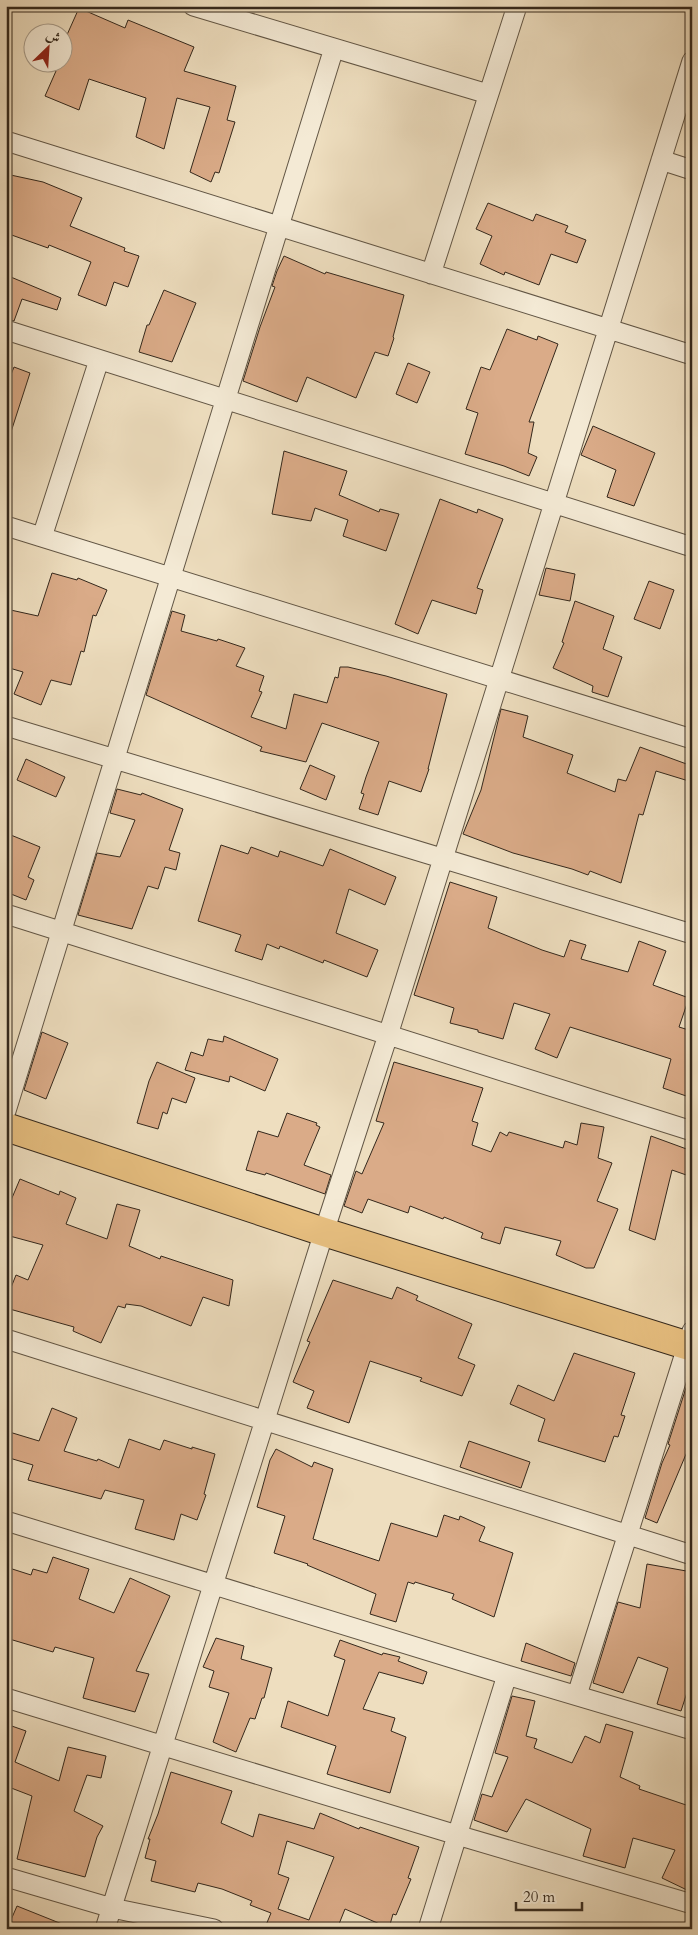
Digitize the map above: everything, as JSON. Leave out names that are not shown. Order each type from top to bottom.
[{"type":"main road","points":[[6,1127],[324,1232],[690,1341]]},
{"type":"street","points":[[192,6],[488,94]]},
{"type":"street","points":[[431,274],[517,6]]},
{"type":"street","points":[[6,1111],[334,48]]},
{"type":"street","points":[[106,1929],[692,61]]},
{"type":"street","points":[[6,141],[692,356]]},
{"type":"street","points":[[661,160],[692,170]]},
{"type":"street","points":[[6,330],[692,547]]},
{"type":"street","points":[[42,536],[99,360]]},
{"type":"street","points":[[6,526],[692,739]]},
{"type":"street","points":[[6,726],[692,934]]},
{"type":"street","points":[[6,914],[692,1131]]},
{"type":"street","points":[[6,1339],[692,1555]]},
{"type":"street","points":[[577,1695],[690,1341]]},
{"type":"street","points":[[6,1521],[692,1730]]},
{"type":"street","points":[[428,1929],[507,1675]]},
{"type":"street","points":[[6,1698],[457,1835],[692,1904]]},
{"type":"street","points":[[6,1877],[112,1908],[214,1929]]},
{"type":"building","points":[[79,8],[125,28],[128,20],[194,47],[184,71],[236,86],[227,120],[235,122],[219,173],[215,172],[211,182],[190,172],[210,107],[177,98],[164,149],[136,137],[146,98],[89,79],[79,110],[45,96],[56,72],[72,72],[72,24]]},
{"type":"building","points":[[6,174],[43,182],[82,198],[70,226],[125,248],[124,251],[139,256],[128,287],[114,282],[106,306],[78,295],[91,262],[49,245],[48,248],[6,233]]},
{"type":"building","points":[[488,203],[533,221],[536,214],[568,226],[565,232],[586,240],[577,263],[551,254],[539,285],[505,272],[504,275],[480,264],[492,236],[476,229]]},
{"type":"building","points":[[284,256],[325,274],[326,272],[404,295],[388,356],[375,352],[356,398],[307,377],[297,402],[243,381],[275,287],[272,286]]},
{"type":"building","points":[[6,275],[61,298],[57,310],[22,299],[14,321],[6,319]]},
{"type":"building","points":[[164,290],[196,303],[172,362],[139,352],[147,325],[149,325]]},
{"type":"building","points":[[507,329],[537,340],[538,336],[558,344],[529,422],[534,422],[528,453],[537,457],[529,476],[465,454],[478,413],[466,409],[481,367],[490,370]]},
{"type":"building","points":[[408,363],[430,372],[417,403],[396,394]]},
{"type":"building","points":[[14,367],[30,373],[10,435],[6,434],[6,387]]},
{"type":"building","points":[[593,426],[655,453],[634,506],[607,497],[616,470],[581,455]]},
{"type":"building","points":[[284,451],[347,471],[339,495],[379,512],[380,509],[399,514],[386,551],[343,536],[348,520],[315,508],[311,521],[272,514]]},
{"type":"building","points":[[440,499],[477,513],[478,509],[503,519],[477,588],[483,590],[476,614],[432,600],[418,634],[395,624]]},
{"type":"building","points":[[546,568],[575,574],[570,601],[539,595]]},
{"type":"building","points":[[52,573],[77,580],[78,578],[107,590],[96,616],[93,615],[84,652],[81,651],[71,685],[51,680],[41,705],[14,694],[23,672],[6,667],[6,609],[38,616]]},
{"type":"building","points":[[649,581],[674,590],[660,629],[634,619]]},
{"type":"building","points":[[575,601],[614,616],[603,649],[622,657],[608,697],[592,692],[593,686],[553,668],[564,643],[562,642]]},
{"type":"building","points":[[172,611],[185,615],[181,631],[217,641],[218,639],[245,648],[236,666],[264,676],[259,691],[262,692],[251,717],[286,729],[294,694],[327,703],[335,677],[338,678],[340,667],[348,667],[386,676],[447,694],[429,769],[421,792],[389,781],[378,815],[359,809],[364,794],[361,793],[379,742],[322,723],[306,762],[260,751],[262,747],[146,695]]},
{"type":"building","points":[[501,709],[528,716],[523,737],[573,755],[567,773],[615,792],[618,779],[626,781],[640,747],[692,766],[692,782],[656,771],[643,815],[639,814],[621,883],[590,871],[588,875],[513,853],[463,834],[481,790]]},
{"type":"building","points":[[26,759],[65,777],[56,797],[17,780]]},
{"type":"building","points":[[310,765],[335,776],[326,800],[300,789]]},
{"type":"building","points":[[117,789],[141,795],[142,793],[183,809],[169,850],[180,853],[176,870],[165,867],[158,889],[148,886],[132,929],[78,915],[97,853],[120,857],[135,820],[110,813]]},
{"type":"building","points":[[6,833],[40,847],[28,877],[34,880],[26,900],[6,892]]},
{"type":"building","points":[[221,845],[248,854],[251,847],[278,857],[280,851],[323,866],[330,849],[396,877],[385,905],[349,889],[336,933],[378,950],[367,977],[324,960],[323,963],[280,946],[279,949],[267,944],[262,960],[235,951],[241,935],[198,921]]},
{"type":"building","points":[[450,882],[497,897],[488,928],[542,950],[564,957],[570,940],[586,945],[581,959],[628,972],[639,941],[666,951],[653,985],[689,998],[679,1027],[692,1031],[692,1098],[663,1088],[671,1059],[570,1027],[557,1058],[535,1049],[550,1014],[514,1003],[503,1039],[450,1023],[454,1008],[414,995]]},
{"type":"building","points":[[42,1032],[68,1043],[46,1099],[24,1090]]},
{"type":"building","points":[[224,1036],[278,1059],[265,1091],[230,1076],[229,1082],[185,1070],[191,1052],[203,1056],[208,1039],[223,1042]]},
{"type":"building","points":[[157,1062],[195,1078],[186,1103],[172,1098],[167,1114],[163,1112],[158,1129],[137,1123],[149,1081]]},
{"type":"building","points":[[394,1062],[483,1088],[472,1121],[478,1123],[472,1145],[491,1152],[500,1132],[507,1136],[509,1132],[563,1148],[565,1141],[577,1145],[581,1123],[604,1127],[598,1158],[612,1163],[597,1201],[618,1209],[594,1268],[586,1268],[556,1255],[561,1241],[505,1227],[500,1244],[481,1238],[483,1233],[410,1206],[408,1213],[368,1199],[362,1213],[344,1206],[356,1171],[362,1174],[384,1123],[376,1121]]},
{"type":"building","points":[[287,1113],[317,1123],[316,1125],[320,1127],[304,1165],[331,1175],[325,1194],[266,1173],[265,1175],[246,1170],[258,1131],[278,1137]]},
{"type":"building","points":[[651,1136],[692,1151],[692,1177],[672,1170],[655,1240],[629,1230]]},
{"type":"building","points":[[20,1179],[59,1195],[60,1191],[76,1198],[66,1224],[107,1239],[117,1204],[140,1210],[129,1246],[160,1259],[161,1256],[233,1280],[229,1306],[203,1297],[191,1326],[141,1306],[126,1304],[125,1308],[118,1306],[101,1343],[73,1331],[74,1327],[6,1308],[6,1300],[16,1275],[28,1280],[43,1245],[6,1235],[6,1212]]},
{"type":"building","points":[[333,1280],[392,1299],[397,1287],[418,1296],[416,1300],[472,1324],[458,1358],[475,1365],[462,1396],[420,1381],[422,1378],[370,1361],[349,1423],[307,1408],[314,1391],[293,1382],[310,1342],[307,1341]]},
{"type":"building","points":[[574,1353],[635,1373],[621,1415],[625,1416],[618,1437],[614,1436],[605,1462],[538,1441],[545,1419],[510,1404],[518,1385],[554,1401]]},
{"type":"building","points":[[692,1369],[692,1440],[657,1523],[645,1518],[662,1463],[670,1445],[668,1444]]},
{"type":"building","points":[[52,1408],[77,1418],[64,1451],[97,1461],[98,1459],[119,1468],[129,1439],[160,1450],[164,1440],[215,1454],[204,1494],[206,1495],[197,1520],[181,1514],[174,1540],[135,1529],[144,1500],[105,1490],[101,1499],[28,1480],[33,1465],[6,1457],[6,1431],[39,1441]]},
{"type":"building","points":[[469,1441],[530,1462],[521,1488],[460,1467]]},
{"type":"building","points":[[276,1449],[312,1467],[314,1462],[333,1469],[313,1539],[379,1561],[391,1523],[437,1537],[444,1515],[459,1520],[460,1516],[485,1527],[479,1541],[513,1553],[494,1617],[452,1599],[454,1594],[415,1582],[414,1584],[408,1582],[396,1622],[370,1614],[376,1594],[308,1564],[274,1553],[285,1516],[257,1507],[270,1460]]},
{"type":"building","points":[[53,1557],[89,1569],[79,1599],[114,1613],[130,1578],[170,1596],[136,1671],[149,1674],[135,1712],[83,1698],[94,1658],[55,1647],[53,1652],[6,1638],[6,1567],[31,1575],[33,1569],[47,1573]]},
{"type":"building","points":[[647,1564],[692,1572],[692,1677],[681,1711],[657,1704],[668,1668],[638,1657],[623,1693],[593,1683],[618,1602],[640,1608]]},
{"type":"building","points":[[216,1638],[244,1646],[241,1659],[272,1668],[264,1698],[262,1698],[255,1719],[250,1718],[236,1752],[213,1742],[229,1693],[209,1687],[214,1671],[203,1667]]},
{"type":"building","points":[[340,1640],[382,1655],[383,1653],[400,1657],[398,1661],[427,1672],[423,1684],[379,1672],[363,1709],[395,1718],[391,1731],[406,1737],[390,1793],[327,1774],[336,1746],[281,1727],[288,1701],[328,1716],[345,1660],[334,1656]]},
{"type":"building","points":[[526,1643],[575,1663],[571,1676],[521,1661]]},
{"type":"building","points":[[512,1696],[535,1701],[526,1736],[537,1739],[534,1748],[572,1763],[585,1736],[600,1743],[606,1724],[633,1732],[620,1777],[640,1786],[639,1789],[692,1807],[692,1880],[687,1890],[662,1878],[675,1850],[633,1838],[625,1868],[583,1856],[591,1829],[526,1799],[507,1832],[474,1820],[482,1794],[492,1797],[508,1757],[495,1753]]},
{"type":"building","points":[[6,1724],[26,1731],[15,1762],[59,1781],[68,1747],[106,1756],[101,1778],[87,1775],[74,1811],[103,1826],[97,1837],[85,1877],[17,1859],[32,1796],[6,1786]]},
{"type":"building","points":[[171,1772],[232,1791],[221,1823],[253,1837],[259,1814],[314,1829],[320,1813],[359,1829],[360,1827],[419,1847],[408,1878],[411,1879],[396,1915],[393,1914],[389,1928],[345,1909],[337,1929],[277,1929],[266,1925],[271,1913],[250,1905],[252,1901],[222,1889],[198,1883],[195,1892],[151,1881],[156,1861],[145,1858],[150,1839],[148,1839]],"holes":[[[287,1841],[334,1857],[309,1920],[278,1909],[289,1878],[278,1874]]]},
{"type":"building","points":[[17,1906],[72,1928],[72,1929],[7,1929]]}]
